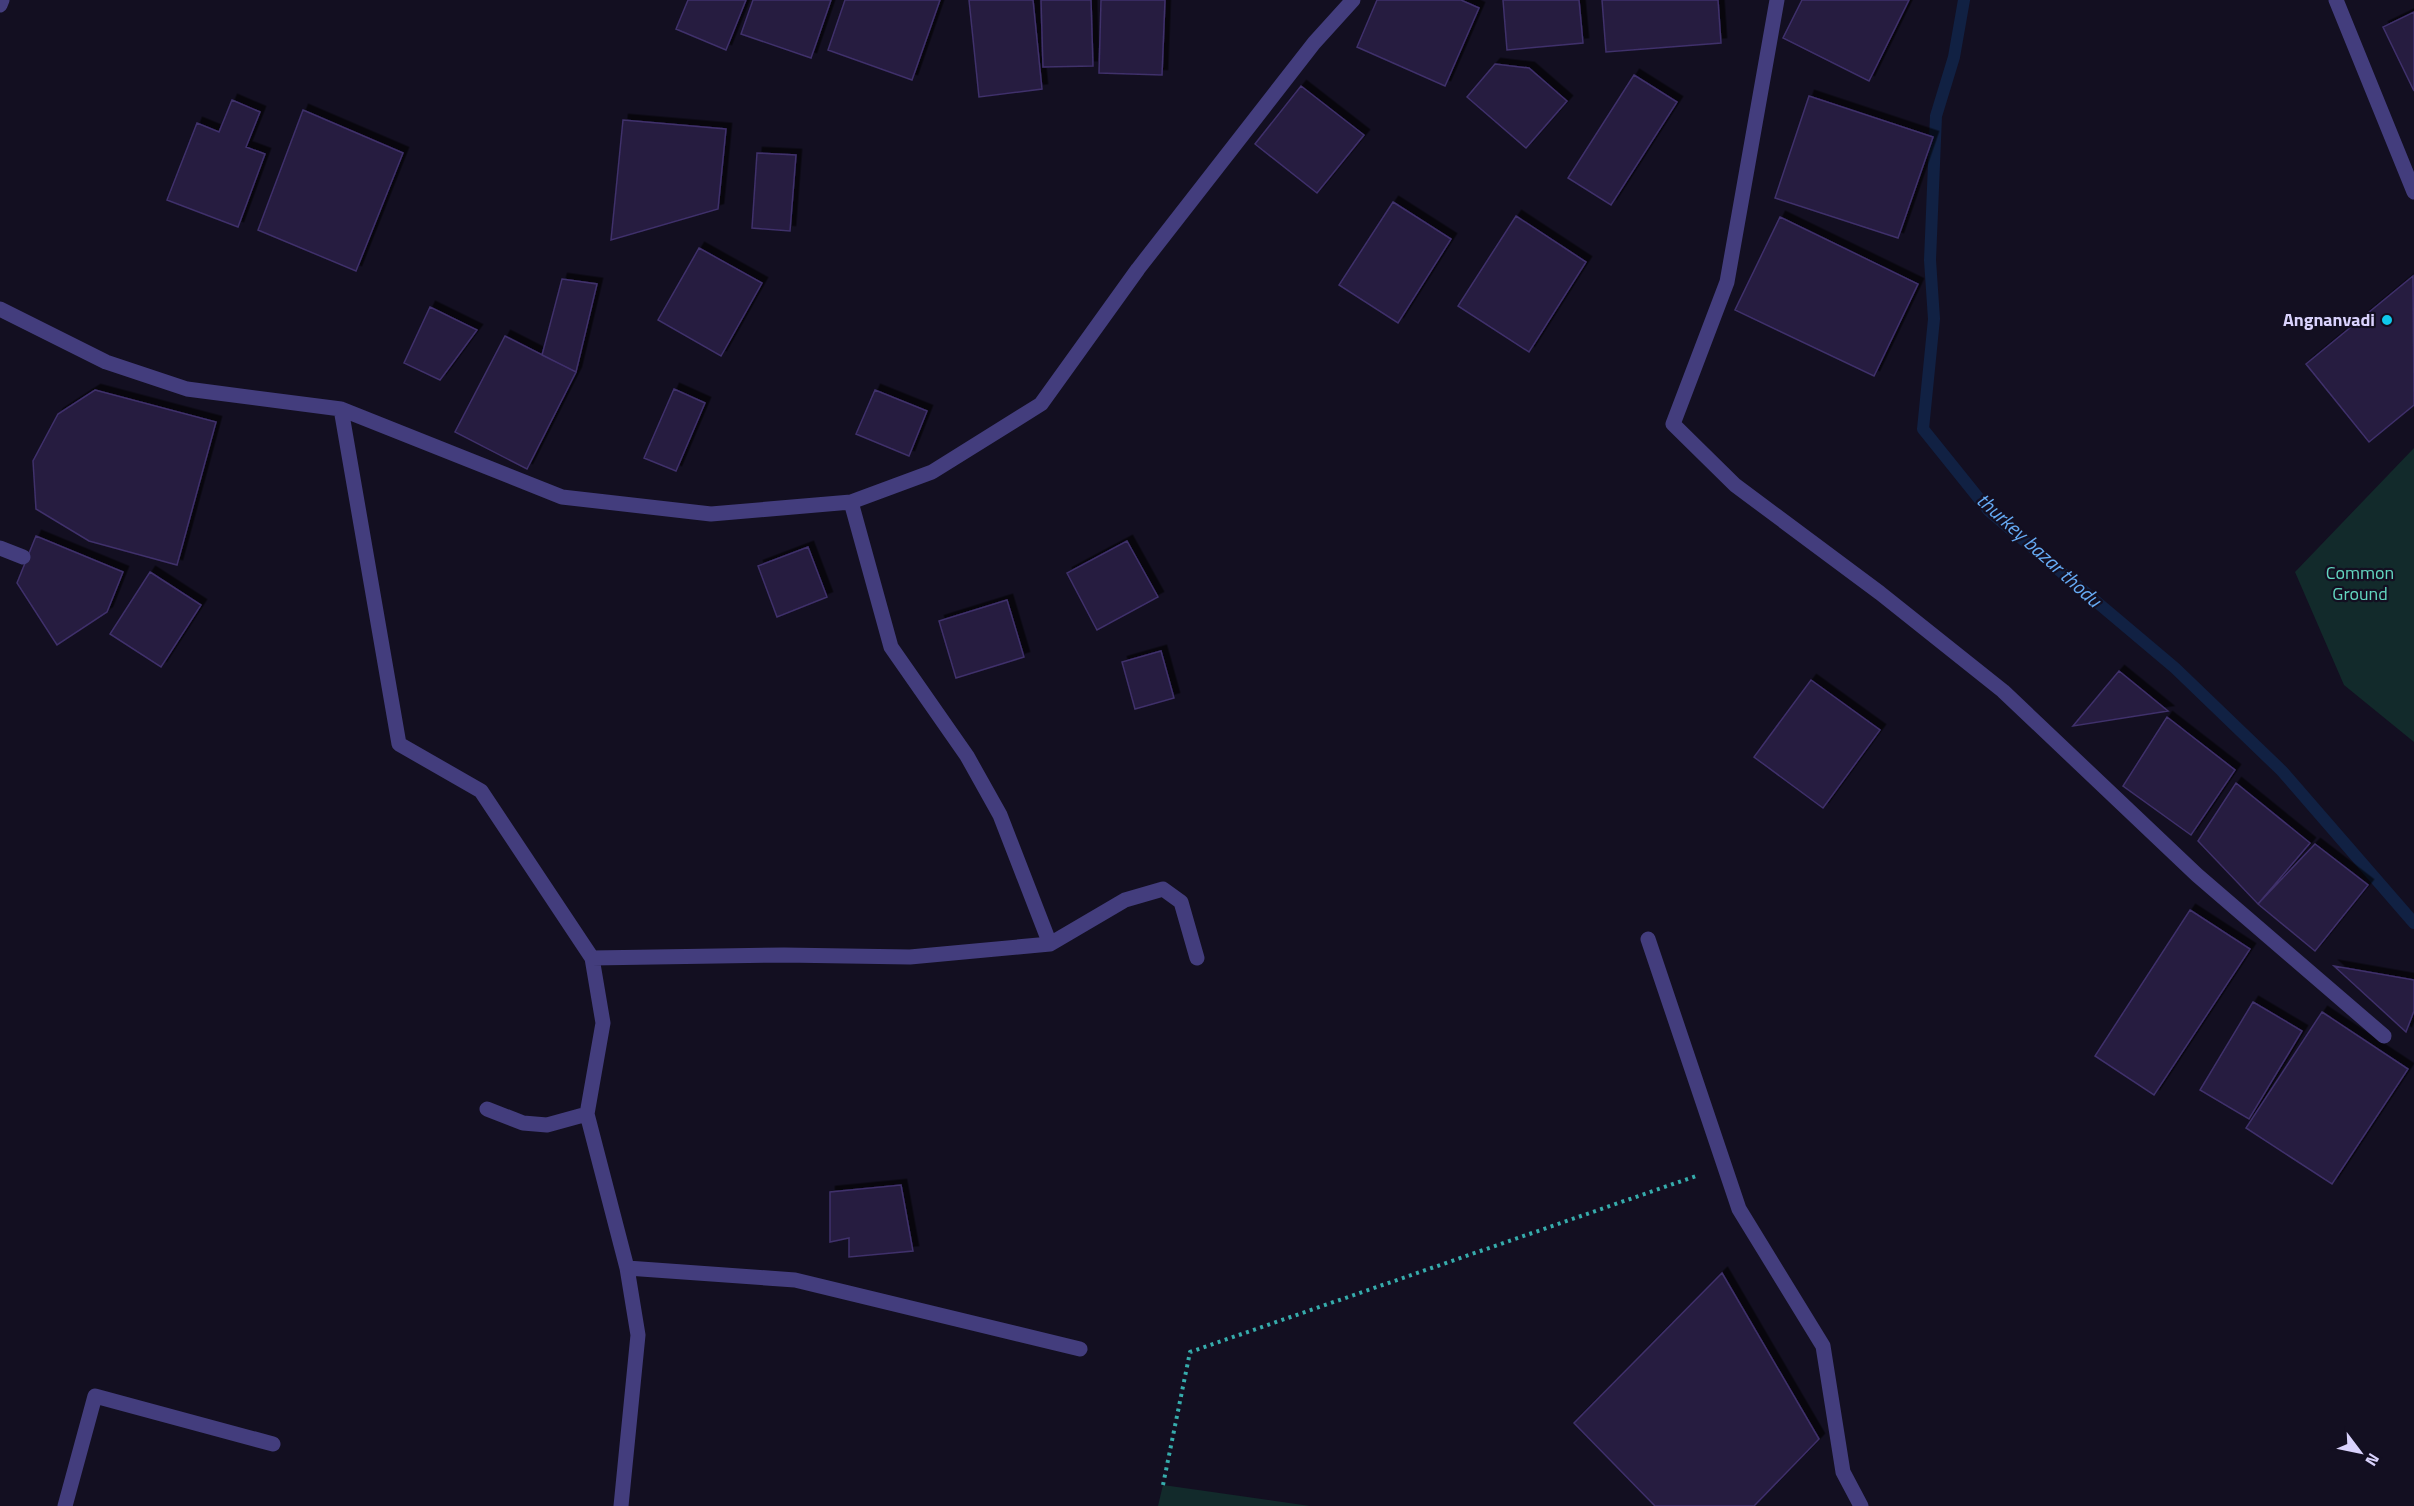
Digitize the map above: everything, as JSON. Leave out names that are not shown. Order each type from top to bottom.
[{"type":"street","points":[[0,5],[2,0]]},
{"type":"street","points":[[0,309],[106,362],[187,389],[341,410],[562,497],[711,514],[851,502],[932,472],[1041,404],[1138,268],[1314,44],[1353,0]]},
{"type":"street","points":[[1777,0],[1727,282],[1673,424],[1736,485],[1880,593],[2003,691],[2197,875],[2385,1036]]},
{"type":"street","points":[[2336,0],[2414,192]]},
{"type":"street","points":[[341,410],[399,744],[481,791],[592,958],[603,1023],[587,1114],[627,1268],[638,1335],[621,1506]]},
{"type":"street","points":[[851,502],[891,647],[967,756],[1000,815],[1050,944]]},
{"type":"street","points":[[0,548],[22,557]]},
{"type":"street","points":[[592,958],[784,955],[910,957],[1050,944],[1125,900],[1163,888],[1181,902],[1197,958]]},
{"type":"street","points":[[1648,939],[1739,1209],[1823,1346],[1843,1472],[1861,1506]]},
{"type":"street","points":[[487,1109],[523,1123],[547,1125],[587,1114]]},
{"type":"street","points":[[627,1268],[795,1280],[1080,1349]]},
{"type":"street","points":[[64,1506],[95,1396],[273,1444]]},
{"type":"path","points":[[1163,1485],[1190,1352],[1725,1166]]},
{"type":"green space","name":"Common Ground","points":[[2414,448],[2414,742],[2344,685],[2295,572]]},
{"type":"green space","points":[[1163,1485],[1310,1506],[1158,1506]]},
{"type":"building","points":[[688,0],[746,0],[726,50],[676,29]]},
{"type":"building","points":[[753,0],[831,0],[811,58],[741,34]]},
{"type":"building","points":[[845,0],[940,0],[912,80],[828,50]]},
{"type":"building","points":[[969,0],[1033,0],[1042,89],[979,97]]},
{"type":"building","points":[[1041,0],[1091,0],[1093,66],[1043,67]]},
{"type":"building","points":[[1101,0],[1165,0],[1162,75],[1099,73]]},
{"type":"building","points":[[1377,0],[1461,0],[1479,8],[1445,86],[1357,47]]},
{"type":"building","points":[[1503,0],[1579,0],[1583,43],[1507,50]]},
{"type":"building","points":[[1602,0],[1718,0],[1721,43],[1606,52]]},
{"type":"building","points":[[1802,0],[1909,0],[1869,81],[1783,38]]},
{"type":"building","points":[[2414,12],[2414,91],[2383,27]]},
{"type":"building","points":[[1495,64],[1529,68],[1567,101],[1526,148],[1467,97]]},
{"type":"building","points":[[1634,75],[1677,102],[1611,205],[1568,178]]},
{"type":"building","points":[[1301,86],[1364,135],[1317,193],[1255,144]]},
{"type":"building","points":[[1809,96],[1933,137],[1898,238],[1775,198]]},
{"type":"building","points":[[232,100],[260,112],[246,147],[265,154],[238,227],[167,200],[197,123],[219,132]]},
{"type":"building","points":[[303,110],[403,153],[356,271],[258,230]]},
{"type":"building","points":[[623,120],[726,129],[718,209],[611,240]]},
{"type":"building","points":[[757,153],[796,155],[790,231],[752,228]]},
{"type":"building","points":[[1393,202],[1451,239],[1398,323],[1339,285]]},
{"type":"building","points":[[1516,216],[1586,262],[1529,352],[1458,306]]},
{"type":"building","points":[[1780,217],[1918,284],[1874,376],[1735,310]]},
{"type":"building","points":[[699,248],[762,283],[721,356],[658,320]]},
{"type":"building","name":"Angnanvadi","points":[[2413,276],[2414,405],[2369,442],[2306,364]]},
{"type":"building","points":[[562,279],[597,284],[576,372],[542,355]]},
{"type":"building","points":[[430,307],[477,330],[440,380],[404,363]]},
{"type":"building","points":[[505,336],[576,372],[527,469],[455,432]]},
{"type":"building","points":[[674,389],[705,403],[676,471],[644,458]]},
{"type":"building","points":[[95,390],[216,422],[177,565],[89,541],[36,509],[33,461],[58,414]]},
{"type":"building","points":[[875,390],[927,411],[909,456],[856,434]]},
{"type":"building","points":[[36,536],[123,572],[107,612],[57,645],[17,583]]},
{"type":"building","points":[[1127,541],[1158,597],[1097,630],[1067,573]]},
{"type":"building","points":[[808,547],[827,597],[777,617],[758,566]]},
{"type":"building","points":[[150,572],[201,605],[161,667],[110,634]]},
{"type":"building","points":[[1007,600],[1024,657],[956,678],[939,621]]},
{"type":"building","points":[[1161,651],[1174,698],[1135,709],[1122,662]]},
{"type":"building","points":[[2119,671],[2168,711],[2073,726]]},
{"type":"building","points":[[1811,680],[1880,730],[1823,808],[1754,757]]},
{"type":"building","points":[[2167,717],[2235,770],[2191,835],[2123,786]]},
{"type":"building","points":[[2236,783],[2310,843],[2258,904],[2198,841]]},
{"type":"building","points":[[2315,844],[2368,885],[2315,951],[2258,904]]},
{"type":"building","points":[[2190,910],[2250,949],[2154,1095],[2095,1056]]},
{"type":"building","points":[[2334,966],[2414,980],[2414,1011],[2406,1032]]},
{"type":"building","points":[[2253,1002],[2302,1031],[2249,1119],[2200,1090]]},
{"type":"building","points":[[2322,1012],[2408,1069],[2332,1184],[2246,1128]]},
{"type":"building","points":[[901,1185],[913,1251],[849,1257],[849,1238],[830,1242],[830,1192]]},
{"type":"building","points":[[1722,1273],[1819,1439],[1754,1506],[1655,1506],[1574,1423]]},
{"type":"waterway","name":"thurkey bazar thodu","points":[[1964,0],[1954,57],[1936,116],[1930,260],[1934,319],[1923,429],[1989,511],[2175,668],[2282,771],[2414,923]]},
{"type":"place","name":"Angnanvadi","points":[[2387,320]]}]
